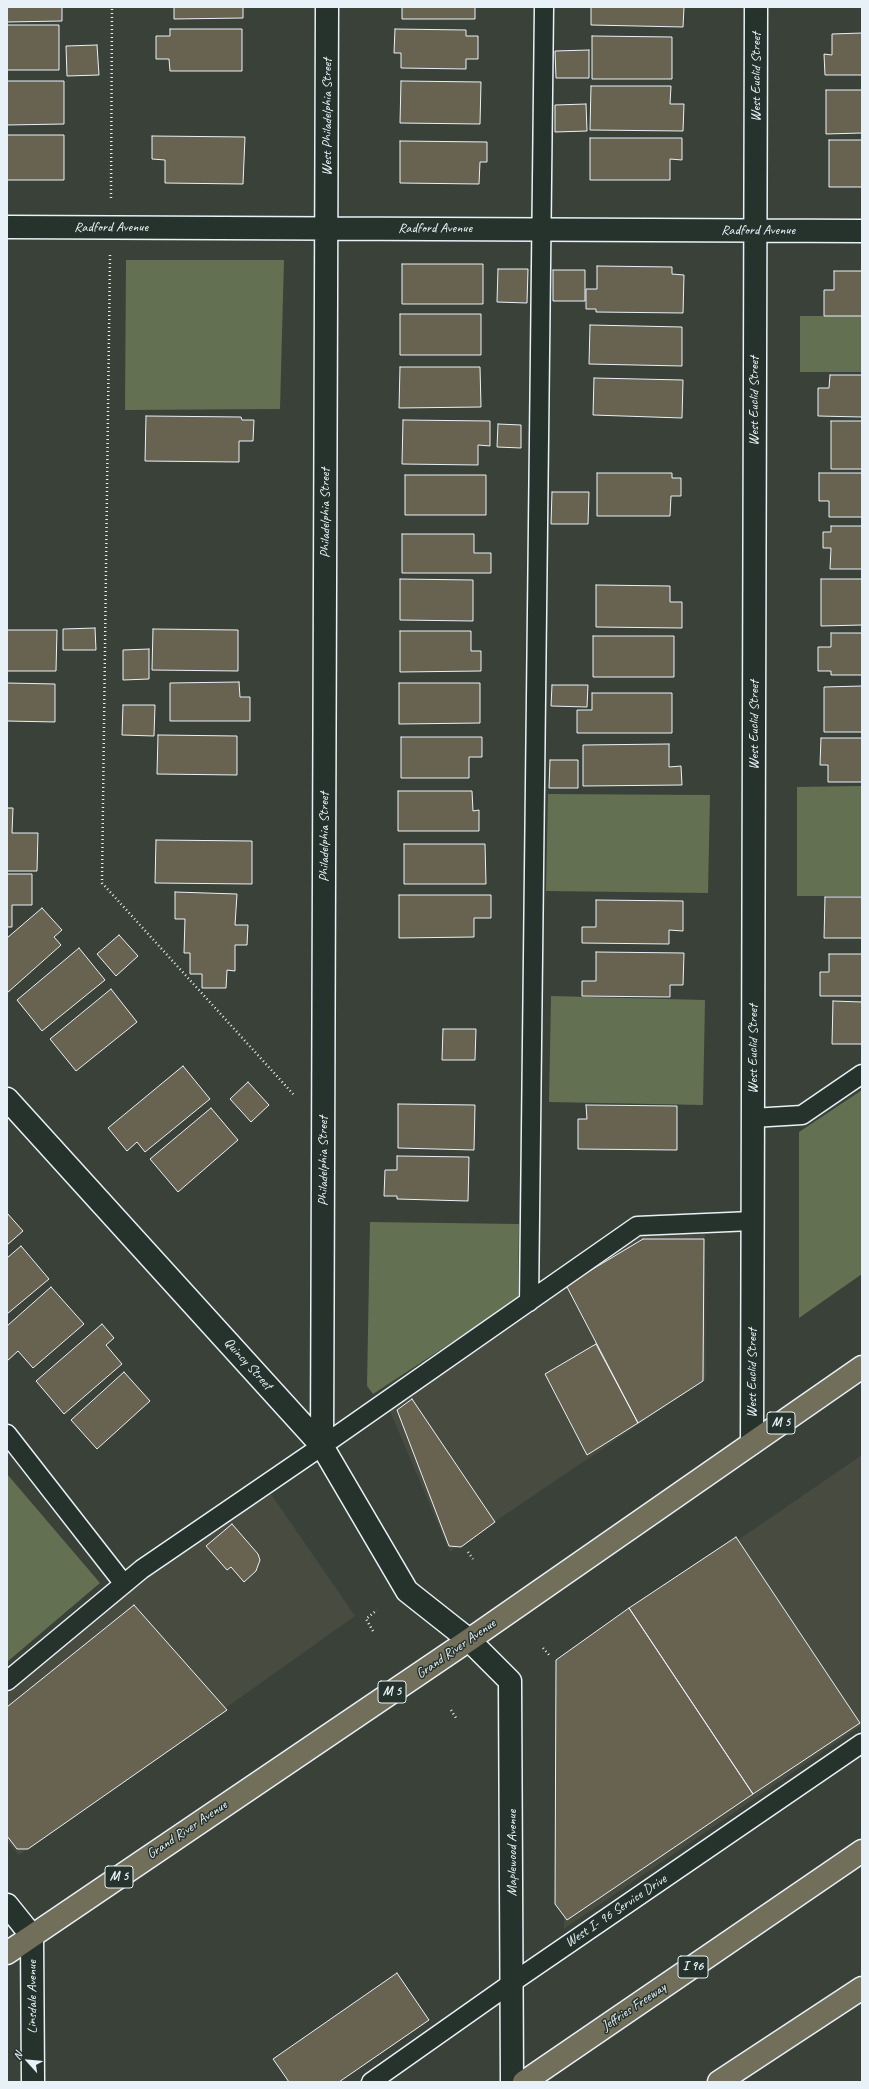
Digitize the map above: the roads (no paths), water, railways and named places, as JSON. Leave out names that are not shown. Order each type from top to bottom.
[{"type":"main road","name":"Grand River Avenue","points":[[7,1953],[469,1640],[862,1367]]},
{"type":"main road","name":"Jeffries Freeway","points":[[524,2082],[862,1851]]},
{"type":"main road","points":[[719,2082],[862,1988]]},
{"type":"street","name":"West Philadelphia Street","points":[[327,7],[327,228]]},
{"type":"street","name":"West Euclid Street","points":[[752,1443],[756,7]]},
{"type":"street","name":"Radford Avenue","points":[[7,227],[862,231]]},
{"type":"street","name":"Philadelphia Street","points":[[322,1446],[327,228]]},
{"type":"street","name":"Quincy Street","points":[[7,1099],[322,1446],[406,1591],[469,1640]]},
{"type":"street","name":"Maplewood Avenue","points":[[469,1640],[510,1681],[513,1982],[512,2082]]},
{"type":"street","points":[[7,1906],[32,1936]]},
{"type":"street","name":"Linsdale Avenue","points":[[32,1936],[33,2082]]},
{"type":"lane","points":[[529,1302],[543,229],[544,7]]},
{"type":"lane","points":[[752,1118],[802,1115],[862,1074]]},
{"type":"lane","points":[[7,1681],[142,1569],[322,1446],[637,1226],[752,1221]]},
{"type":"lane","points":[[9,1439],[124,1584]]},
{"type":"lane","name":"West I- 96 Service Drive","points":[[371,2082],[513,1982],[862,1743]]}]
